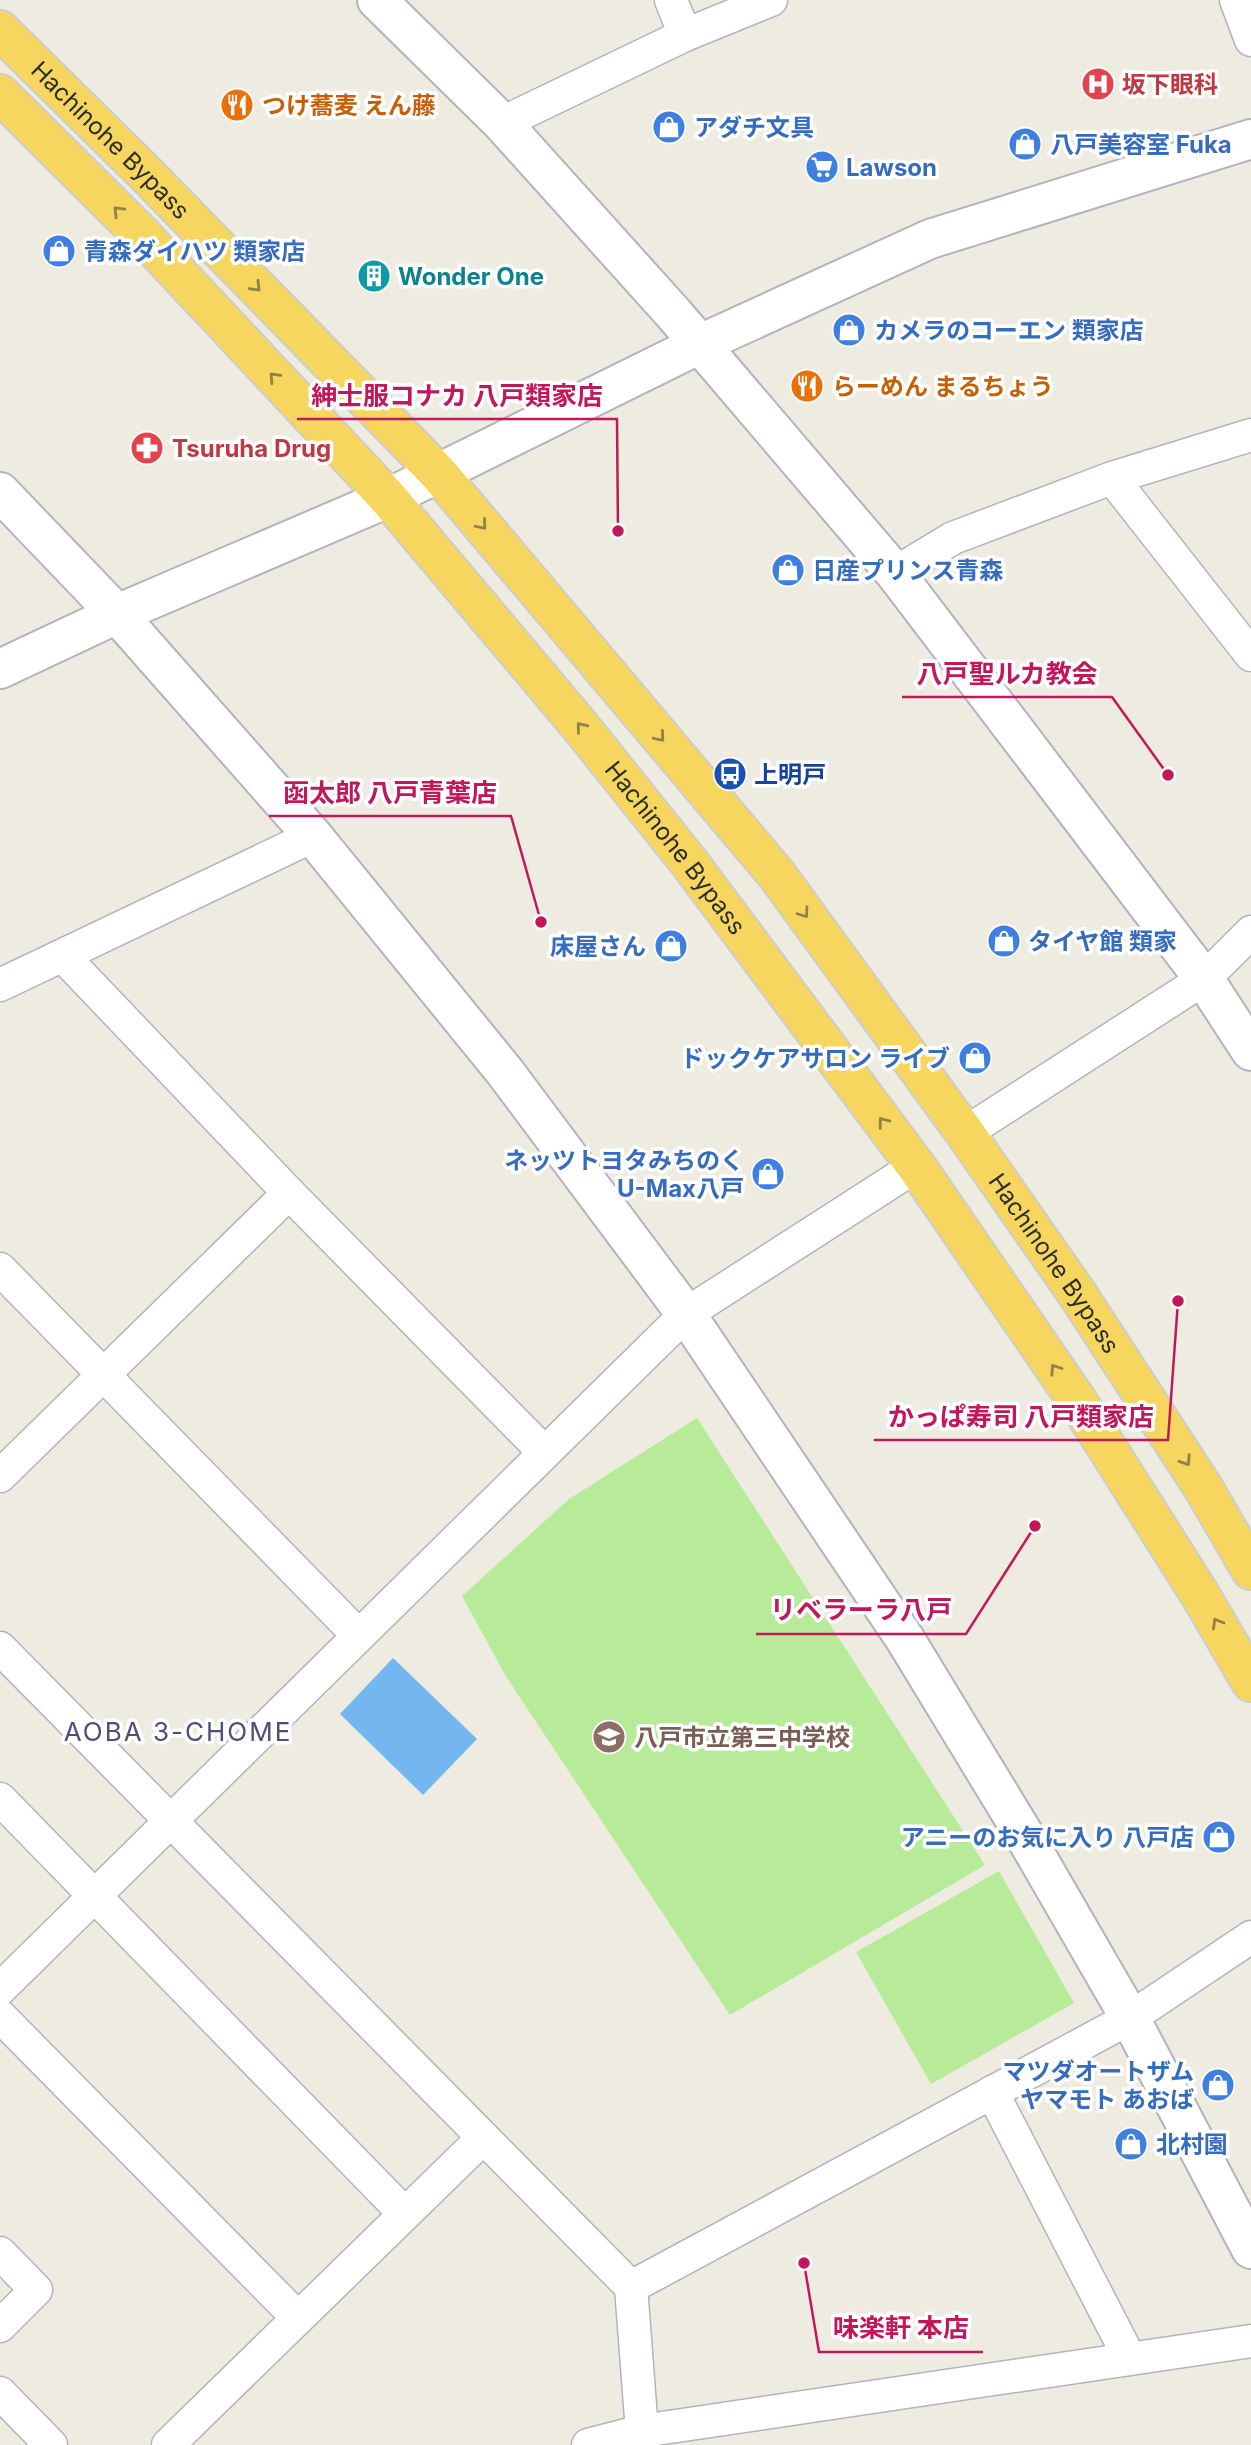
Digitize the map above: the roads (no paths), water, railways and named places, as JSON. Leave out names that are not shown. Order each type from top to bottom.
[{"type":"highway","name":"Hachinohe Bypass","points":[[0,30],[438,473],[777,875],[965,1133],[1078,1295],[1204,1489],[1251,1570]]},
{"type":"highway","name":"Hachinohe Bypass","points":[[0,94],[142,235],[387,498],[580,726],[688,861],[916,1166],[1078,1402],[1199,1593],[1251,1682]]},
{"type":"street","points":[[377,0],[502,123],[700,344],[895,573],[1204,979],[1251,1051]]},
{"type":"street","points":[[671,0],[685,35]]},
{"type":"street","points":[[502,123],[685,35],[771,0]]},
{"type":"street","points":[[1236,0],[1251,40]]},
{"type":"street","points":[[0,668],[117,614],[387,498],[700,344],[930,239],[1251,139]]},
{"type":"street","points":[[895,573],[953,538],[1112,478],[1251,435]]},
{"type":"street","points":[[1112,478],[1251,655]]},
{"type":"street","points":[[0,492],[117,614],[313,836],[505,1072],[686,1314],[905,1639],[1023,1833],[1130,2018],[1251,2249]]},
{"type":"street","points":[[0,985],[313,836]]},
{"type":"street","points":[[965,1133],[1204,979],[1251,932]]},
{"type":"street","points":[[63,956],[289,1193],[544,1452]]},
{"type":"street","points":[[0,1989],[686,1314],[916,1166]]},
{"type":"street","points":[[0,1476],[289,1193]]},
{"type":"street","points":[[0,1269],[358,1635]]},
{"type":"street","points":[[0,1648],[631,2287],[642,2438]]},
{"type":"street","points":[[0,1799],[404,2213]]},
{"type":"street","points":[[631,2287],[1130,2018],[1251,1937]]},
{"type":"street","points":[[0,2016],[298,2318]]},
{"type":"street","points":[[992,2092],[1130,2359]]},
{"type":"street","points":[[169,2445],[483,2138]]},
{"type":"street","points":[[0,2253],[36,2290],[0,2326]]},
{"type":"street","points":[[588,2445],[1251,2341]]},
{"type":"street","points":[[0,2393],[51,2445]]},
{"type":"water","points":[[393,1658],[477,1739],[423,1795],[340,1714]]},
{"type":"place","name":"坂下眼科","points":[[1098,84]]},
{"type":"place","name":"つけ蕎麦 えん藤","points":[[237,105]]},
{"type":"place","name":"アダチ文具","points":[[669,127]]},
{"type":"place","name":"八戸美容室 Fuka","points":[[1025,144]]},
{"type":"place","name":"Lawson","points":[[822,167]]},
{"type":"place","name":"青森ダイハツ 類家店","points":[[59,251]]},
{"type":"place","name":"Wonder One","points":[[374,276]]},
{"type":"place","name":"カメラのコーエン 類家店","points":[[849,330]]},
{"type":"place","name":"らーめん まるちょう","points":[[807,386]]},
{"type":"place","name":"Tsuruha Drug","points":[[147,448]]},
{"type":"place","name":"紳士服コナカ 八戸類家店","points":[[618,531]]},
{"type":"place","name":"日産プリンス青森","points":[[788,570]]},
{"type":"place","name":"上明戸","points":[[730,774]]},
{"type":"place","name":"八戸聖ルカ教会","points":[[1168,775]]},
{"type":"place","name":"函太郎 八戸青葉店","points":[[541,922]]},
{"type":"place","name":"タイヤ館 類家","points":[[1004,941]]},
{"type":"place","name":"床屋さん","points":[[671,946]]},
{"type":"place","name":"ドックケアサロン ライブ","points":[[975,1058]]},
{"type":"place","name":"ネッツトヨタみちのく U-Max八戸","points":[[768,1174]]},
{"type":"place","name":"かっぱ寿司 八戸類家店","points":[[1178,1301]]},
{"type":"place","name":"リベラーラ八戸","points":[[1035,1526]]},
{"type":"place","name":"八戸市立第三中学校","points":[[609,1737]]},
{"type":"place","name":"アニーのお気に入り 八戸店","points":[[1219,1837]]},
{"type":"place","name":"マツダオートザム ヤマモト あおば","points":[[1218,2085]]},
{"type":"place","name":"北村園","points":[[1131,2144]]},
{"type":"place","name":"味楽軒 本店","points":[[804,2263]]},
{"type":"district","name":"AOBA 3-CHOME","points":[[178,1731]]}]
